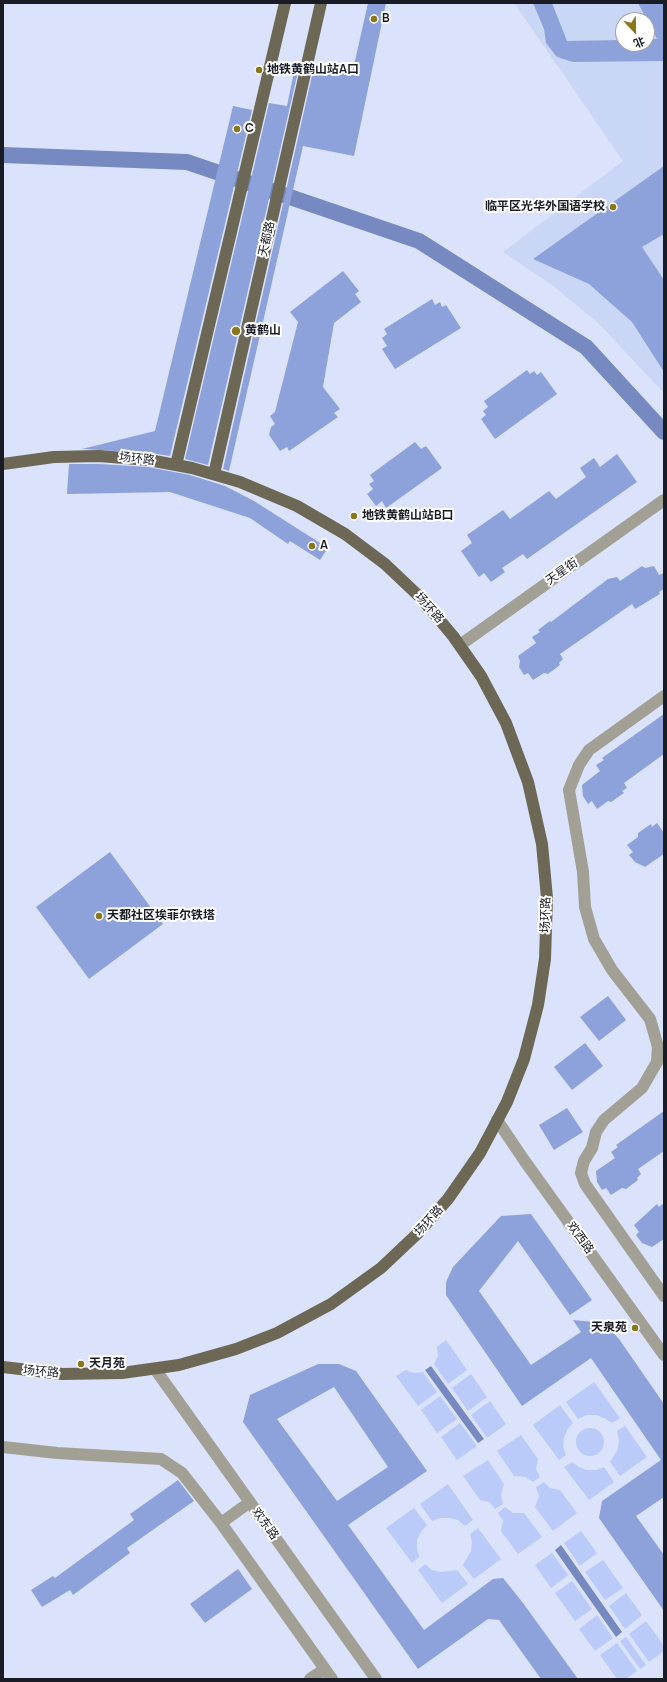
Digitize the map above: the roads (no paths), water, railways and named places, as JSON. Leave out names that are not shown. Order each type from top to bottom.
[{"type":"main road","points":[[176,465],[285,3]]},
{"type":"main road","name":"天都路","points":[[214,474],[321,3]]},
{"type":"main road","name":"场环路","points":[[3,464],[54,457],[99,456],[150,460],[214,474],[240,482],[297,506],[345,534],[385,564],[422,599],[460,645],[481,676],[506,723],[528,782],[542,844],[547,898],[545,959],[538,1005],[524,1059],[507,1102],[480,1153],[448,1199],[417,1234],[381,1268],[332,1304],[277,1333],[236,1349],[186,1363],[122,1373],[62,1374],[3,1367]]},
{"type":"street","name":"天星街","points":[[460,645],[664,500]]},
{"type":"street","points":[[664,696],[589,750],[579,765],[569,790],[583,872],[585,907],[594,939],[612,970],[650,1019],[658,1047],[657,1062],[642,1088],[604,1120],[596,1132],[592,1148],[584,1161],[581,1173],[584,1184],[664,1296]]},
{"type":"street","name":"欢西路","points":[[497,1120],[664,1355]]},
{"type":"street","name":"欢东路","points":[[154,1369],[376,1679]]},
{"type":"street","points":[[3,1447],[57,1453],[161,1459],[182,1473],[221,1523],[328,1674],[310,1679]]},
{"type":"street","points":[[221,1523],[250,1502]]},
{"type":"waterway","points":[[3,155],[187,162],[419,241],[586,347],[664,432]]},
{"type":"place","name":"B","points":[[374,19]]},
{"type":"place","name":"地铁黄鹤山站A口","points":[[259,70]]},
{"type":"place","name":"C","points":[[237,129]]},
{"type":"place","name":"临平区光华外国语学校","points":[[613,207]]},
{"type":"place","name":"黄鹤山","points":[[236,331]]},
{"type":"place","name":"地铁黄鹤山站B口","points":[[354,516]]},
{"type":"place","name":"A","points":[[312,546]]},
{"type":"place","name":"天都社区埃菲尔铁塔","points":[[99,916]]},
{"type":"place","name":"天泉苑","points":[[635,1328]]},
{"type":"place","name":"天月苑","points":[[81,1364]]}]
